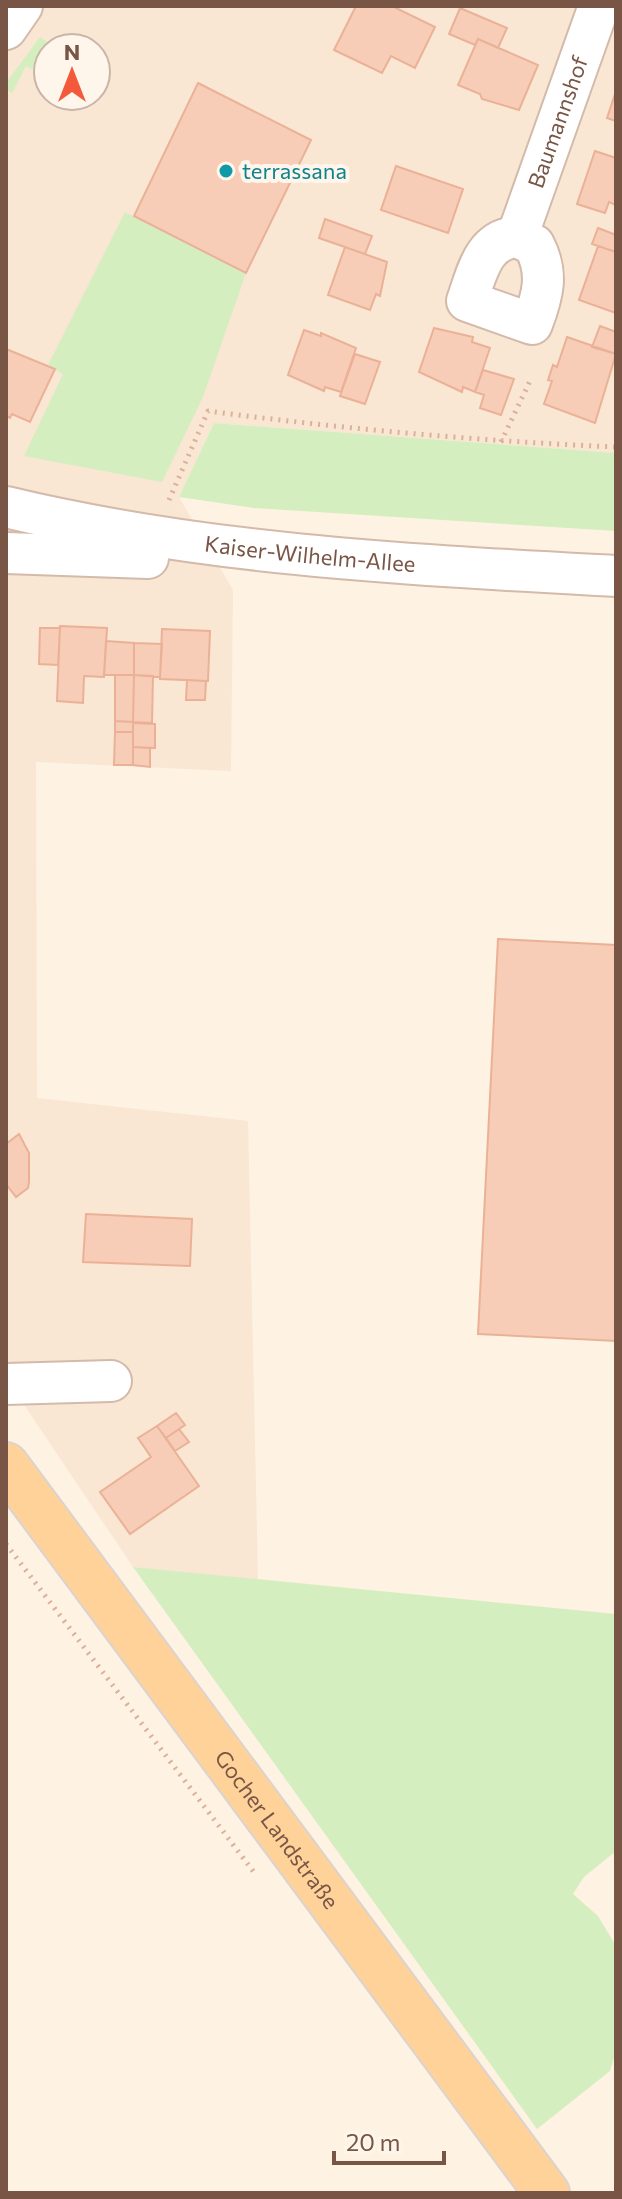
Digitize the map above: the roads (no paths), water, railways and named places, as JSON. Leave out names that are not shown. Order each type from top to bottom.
[{"type":"main road","name":"Gocher Landstraße","points":[[6,1465],[547,2193]]},
{"type":"street","points":[[6,29],[22,6]]},
{"type":"street","name":"Baumannshof","points":[[517,237],[599,6]]},
{"type":"street","name":"Kaiser-Wilhelm-Allee","points":[[6,507],[147,534],[299,553],[464,568],[616,576]]},
{"type":"street","points":[[6,553],[148,558]]},
{"type":"street","points":[[6,1384],[111,1381]]},
{"type":"place","name":"terrassana","points":[[226,171]]}]
